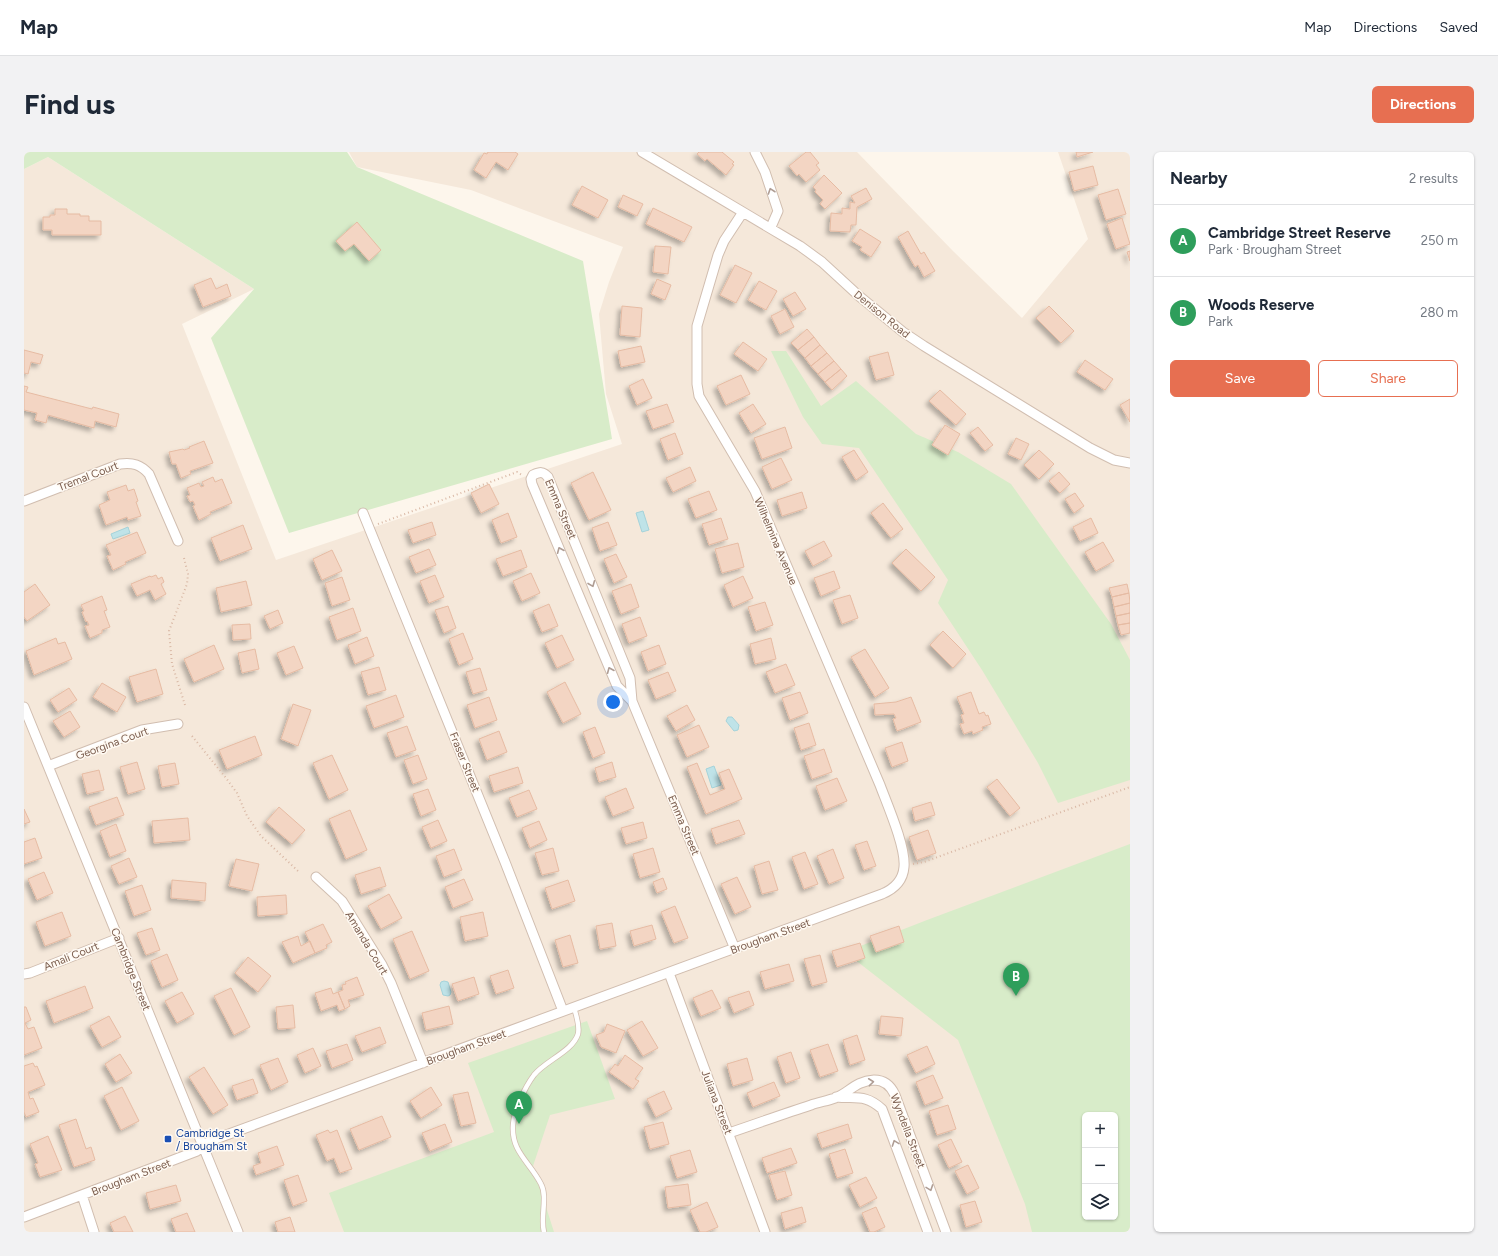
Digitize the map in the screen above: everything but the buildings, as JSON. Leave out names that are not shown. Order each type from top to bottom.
[{"type":"street","name":"Denison Road","points":[[642,152],[742,212],[771,227],[800,246],[822,262],[888,320],[924,346],[1090,448],[1114,460],[1130,462]]},
{"type":"street","points":[[755,152],[765,172],[778,212],[771,227]]},
{"type":"street","name":"Wilhelmina Avenue","points":[[742,212],[724,241],[718,255],[697,326],[697,376],[699,396],[755,491],[772,530],[880,784],[901,847],[904,870]]},
{"type":"street","name":"Tremal Court","points":[[24,501],[120,464],[137,464],[144,468],[149,474],[178,541]]},
{"type":"street","name":"Emma Street","points":[[632,701],[617,686],[531,479],[533,475],[540,472],[545,473],[548,477],[630,678],[632,701],[735,949]]},
{"type":"street","name":"Fraser Street","points":[[363,513],[502,854],[563,1011]]},
{"type":"street","name":"Cambridge Street","points":[[24,707],[238,1232]]},
{"type":"street","name":"Georgina Court","points":[[48,766],[142,730],[178,724]]},
{"type":"street","name":"Brougham Street","points":[[24,1218],[197,1151],[214,1140],[887,892],[898,884],[904,870]]},
{"type":"street","name":"Amanda Court","points":[[316,877],[342,901],[382,965],[391,983],[423,1063]]},
{"type":"street","name":"Amali Court","points":[[24,974],[119,938]]},
{"type":"street","name":"Juliana Street","points":[[669,973],[765,1232]]},
{"type":"street","name":"Wyndella Street","points":[[836,1098],[853,1086],[875,1080],[885,1082],[892,1088],[946,1232]]},
{"type":"street","name":"Wyndella Street","points":[[729,1133],[836,1098],[862,1098],[873,1101],[882,1109],[928,1232]]},
{"type":"street","points":[[82,1195],[94,1232]]},
{"type":"lane","points":[[544,1232],[542,1226],[544,1206],[542,1185],[515,1145],[513,1125],[519,1101],[534,1075],[574,1042],[578,1034],[579,1024],[574,1007]]},
{"type":"path","points":[[370,527],[517,472],[531,479]]},
{"type":"path","points":[[184,558],[188,574],[170,631],[172,664],[185,705]]},
{"type":"path","points":[[192,736],[237,793],[247,816],[261,836],[299,872]]},
{"type":"path","points":[[904,870],[1130,787]]},
{"type":"shaded area","points":[[349,152],[857,152],[953,251],[1022,318],[1088,239],[1058,152],[1130,152],[1130,1232],[24,1232],[24,169],[48,157],[254,289],[182,324],[276,560],[622,444],[606,394],[599,314],[609,282],[623,247],[471,190],[357,167]]},
{"type":"green space","points":[[24,152],[347,152],[357,167],[583,261],[612,439],[289,533],[211,338],[254,289],[48,157],[24,169]]},
{"type":"green space","points":[[771,351],[786,351],[821,406],[856,381],[916,434],[958,452],[1011,484],[1111,624],[1130,660],[1130,780],[1058,803],[1038,763],[982,670],[938,603],[948,580],[859,448],[822,444],[803,417]]},
{"type":"green space","points":[[1130,844],[1130,1232],[1032,1232],[1025,1204],[958,1040],[845,952]]},
{"type":"green space","points":[[587,1021],[615,1099],[550,1115],[533,1166],[554,1232],[344,1232],[329,1193],[494,1132],[468,1063]]},
{"type":"water","points":[[643,511],[649,530],[642,532],[636,513]]},
{"type":"water","points":[[128,527],[130,533],[113,539],[111,534]]},
{"type":"water","points":[[728,717],[732,717],[739,725],[738,730],[734,731],[726,721]]},
{"type":"water","points":[[714,766],[721,785],[712,788],[706,769]]},
{"type":"water","points":[[441,982],[448,982],[451,992],[448,996],[443,995],[440,985]]},
{"type":"place","name":"Woods Reserve","points":[[1016,996]]},
{"type":"place","name":"Cambridge Street Reserve","points":[[519,1124]]},
{"type":"place","name":"Cambridge St / Brougham St","points":[[168,1139]]}]
